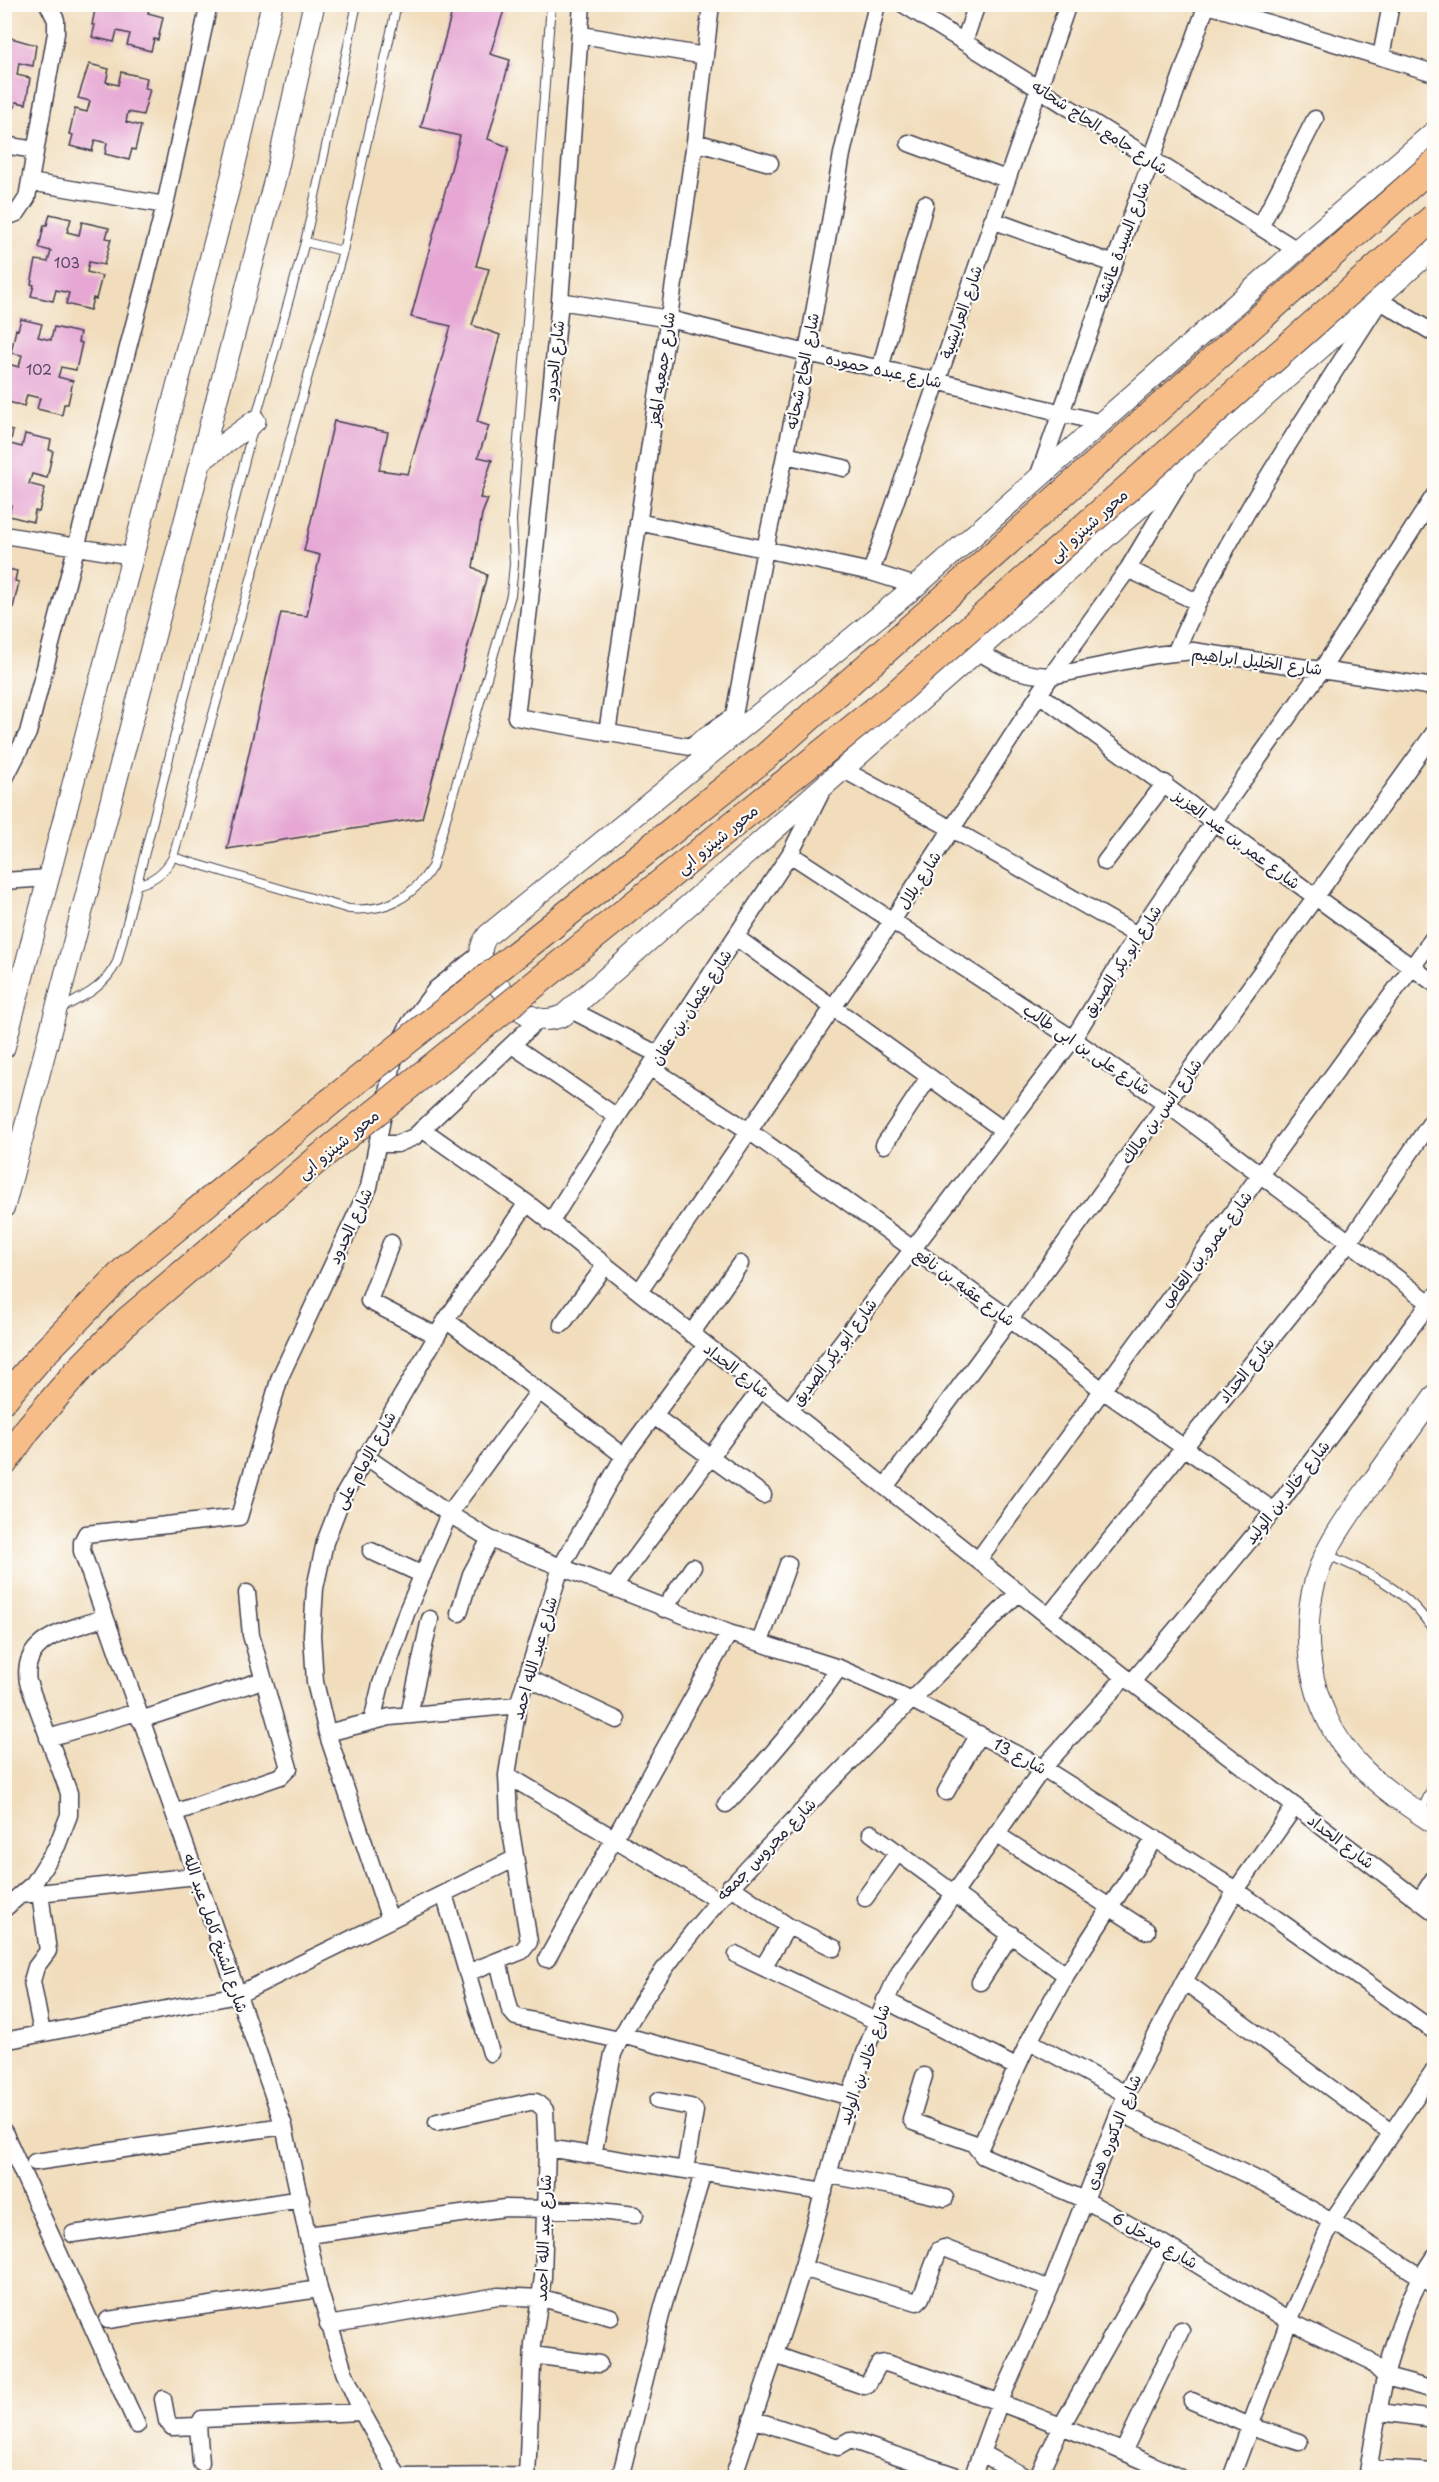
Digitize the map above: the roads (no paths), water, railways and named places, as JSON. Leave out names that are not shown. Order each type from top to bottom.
[{"type":"main road","name":"محور شينزو ابى","points":[[4,1399],[75,1319],[126,1269],[330,1102],[765,756],[1434,164]]},
{"type":"main road","name":"محور شينزو ابى","points":[[4,1463],[27,1430],[76,1373],[128,1320],[318,1159],[899,692],[1434,217]]},
{"type":"street","points":[[4,218],[17,213],[24,206],[30,182],[56,33],[56,20],[48,4]]},
{"type":"street","points":[[4,780],[28,733],[78,547],[165,205],[209,4]]},
{"type":"street","points":[[4,1048],[252,99],[272,4]]},
{"type":"street","points":[[4,1207],[58,1010],[276,176],[314,4]]},
{"type":"street","name":"شارع الحدود","points":[[582,4],[582,35],[560,301],[516,717],[607,733]]},
{"type":"street","name":"شارع جمعيه المعز","points":[[607,733],[695,142],[711,4]]},
{"type":"street","name":"شارع الحاج شحاته","points":[[730,737],[765,549],[807,353],[842,154],[877,4]]},
{"type":"street","name":"شارع جامع الحاج شحاته","points":[[903,4],[1297,250]]},
{"type":"street","points":[[964,42],[976,4]]},
{"type":"street","name":"شارع العرايشية","points":[[871,572],[1037,87],[1068,4]]},
{"type":"street","points":[[1381,57],[1391,4]]},
{"type":"street","points":[[1206,5],[1434,73]]},
{"type":"street","name":"شارع السيدة عائشة","points":[[1036,480],[1206,5]]},
{"type":"street","points":[[582,35],[705,56]]},
{"type":"street","points":[[1260,227],[1316,119]]},
{"type":"street","points":[[1434,132],[916,586],[488,935],[480,947],[484,967],[522,1011],[539,1019],[556,1019],[571,1010],[1379,300],[1434,248]]},
{"type":"street","points":[[695,142],[770,163]]},
{"type":"street","points":[[909,143],[1006,179]]},
{"type":"street","points":[[4,145],[35,150]]},
{"type":"street","points":[[30,182],[165,205]]},
{"type":"street","points":[[880,369],[926,204]]},
{"type":"street","points":[[992,220],[1114,264]]},
{"type":"street","points":[[1379,300],[1434,333]]},
{"type":"street","points":[[1176,651],[1197,602],[1250,507],[1379,300]]},
{"type":"street","name":"شارع عبده حموده","points":[[560,301],[669,319],[807,353],[938,381],[1101,423]]},
{"type":"street","points":[[202,460],[255,421]]},
{"type":"street","points":[[785,454],[844,468]]},
{"type":"street","name":"شارع بلال","points":[[639,1292],[892,921],[1051,676],[1128,569],[1192,463]]},
{"type":"street","name":"شارع ابو بكر الصديق","points":[[789,1411],[1073,1039],[1137,935],[1214,821],[1322,669],[1434,496]]},
{"type":"street","points":[[639,522],[871,572],[916,586]]},
{"type":"street","points":[[4,536],[132,556]]},
{"type":"street","points":[[1128,569],[1197,602]]},
{"type":"street","name":"شارع الخليل ابراهيم","points":[[978,651],[1004,667],[1035,675],[1051,676],[1176,651],[1211,652],[1434,687]]},
{"type":"street","name":"شارع عمر بن عبد العزيز","points":[[1039,694],[1165,783],[1316,899],[1434,983]]},
{"type":"street","points":[[689,747],[735,715]]},
{"type":"street","points":[[607,733],[714,751]]},
{"type":"street","name":"شارع انس بن مالك","points":[[885,1486],[1167,1104],[1434,733]]},
{"type":"street","points":[[844,770],[1137,935]]},
{"type":"street","points":[[1105,862],[1165,783]]},
{"type":"street","name":"شارع عثمان بن عفان","points":[[550,1223],[616,1117],[655,1062],[790,854],[824,787]]},
{"type":"street","name":"شارع على بن ابى طالب","points":[[790,854],[1073,1039],[1167,1104],[1349,1242],[1432,1300]]},
{"type":"street","points":[[4,880],[48,878]]},
{"type":"street","name":"شارع عمرو بن العاص","points":[[978,1560],[1434,937]]},
{"type":"street","points":[[737,938],[1003,1130]]},
{"type":"street","name":"شارع الحدود","points":[[239,1517],[243,1510],[280,1377],[364,1201],[373,1173],[393,1062],[410,1023],[436,988],[480,954]]},
{"type":"street","name":"شارع عقبه بن نافع","points":[[571,1010],[655,1062],[1010,1319],[1101,1389],[1274,1511]]},
{"type":"street","points":[[379,1144],[406,1142],[539,1019]]},
{"type":"street","points":[[512,1045],[616,1117]]},
{"type":"street","points":[[884,1145],[929,1077]]},
{"type":"street","name":"شارع الحداد","points":[[1049,1616],[1349,1242],[1434,1118]]},
{"type":"street","name":"شارع الحداد","points":[[422,1129],[526,1203],[1129,1680],[1434,1912]]},
{"type":"street","name":"شارع الإمام على","points":[[390,1920],[327,1733],[315,1682],[312,1635],[315,1588],[325,1542],[342,1498],[365,1456],[446,1320],[526,1203]]},
{"type":"street","points":[[391,1243],[369,1301],[437,1336]]},
{"type":"street","points":[[691,1334],[740,1264]]},
{"type":"street","points":[[562,1324],[605,1266]]},
{"type":"street","name":"شارع خالد بن الوليد","points":[[733,2478],[775,2355],[876,2020],[901,1969],[1042,1768],[1129,1680],[1274,1511],[1432,1300]]},
{"type":"street","points":[[446,1320],[624,1456]]},
{"type":"street","name":"شارع عبد الله احمد","points":[[467,1973],[522,1951],[529,1942],[514,1859],[507,1775],[518,1705],[561,1567],[624,1456],[706,1345]]},
{"type":"street","points":[[613,1588],[761,1389]]},
{"type":"street","points":[[372,1720],[393,1647],[449,1514],[539,1391]]},
{"type":"street","points":[[1427,1818],[1392,1794],[1358,1765],[1332,1728],[1315,1686],[1308,1642],[1311,1597],[1325,1554],[1349,1516],[1424,1425],[1434,1396]]},
{"type":"street","points":[[654,1416],[763,1495]]},
{"type":"street","name":"شارع 13","points":[[365,1456],[449,1514],[490,1539],[664,1609],[729,1633],[839,1668],[912,1700],[979,1734],[1042,1768],[1236,1890],[1434,2031]]},
{"type":"street","name":"شارع الشيخ كامل عبد الله","points":[[239,1517],[86,1534],[82,1542],[82,1551],[284,2126],[319,2289],[344,2372],[362,2412],[399,2477]]},
{"type":"street","points":[[459,1613],[471,1574],[490,1539]]},
{"type":"street","points":[[371,1551],[423,1575]]},
{"type":"street","points":[[760,1642],[788,1564]]},
{"type":"street","points":[[664,1609],[693,1567]]},
{"type":"street","name":"شارع محروس جمعه","points":[[593,2155],[613,2055],[620,2037],[667,1965],[730,1886],[1019,1592]]},
{"type":"street","points":[[174,1813],[281,1776],[289,1768],[251,1635],[247,1593]]},
{"type":"street","points":[[4,1909],[34,1882],[57,1846],[69,1815],[69,1793],[28,1682],[26,1670],[28,1658],[34,1648],[43,1641],[105,1617]]},
{"type":"street","points":[[409,1715],[430,1619]]},
{"type":"street","points":[[547,1959],[729,1633]]},
{"type":"street","points":[[726,1804],[812,1707],[839,1668]]},
{"type":"street","points":[[526,1677],[617,1720]]},
{"type":"street","points":[[48,1738],[139,1716],[263,1680]]},
{"type":"street","points":[[327,1733],[372,1720],[518,1705]]},
{"type":"street","points":[[946,1792],[979,1734]]},
{"type":"street","points":[[507,1775],[718,1900]]},
{"type":"street","name":"شارع الدكتوره هدى","points":[[972,2478],[1000,2401],[1050,2289],[1126,2094],[1184,1981],[1236,1890],[1295,1806]]},
{"type":"street","points":[[871,1833],[1066,1975]]},
{"type":"street","points":[[996,1834],[1147,1931]]},
{"type":"street","points":[[979,2150],[1016,2067],[1066,1975],[1108,1906],[1155,1838]]},
{"type":"street","points":[[865,1898],[898,1852]]},
{"type":"street","points":[[4,2040],[237,1995],[514,1859]]},
{"type":"street","points":[[20,1895],[196,1876]]},
{"type":"street","points":[[1419,1901],[1434,1878]]},
{"type":"street","points":[[730,1886],[788,1926],[834,1948]]},
{"type":"street","points":[[40,1893],[48,1951],[36,1967],[32,1981],[42,2033]]},
{"type":"street","points":[[444,1894],[491,2053]]},
{"type":"street","points":[[763,1967],[788,1926]]},
{"type":"street","points":[[980,1982],[1011,1934]]},
{"type":"street","points":[[737,1955],[876,2020]]},
{"type":"street","points":[[498,1961],[510,2010],[516,2017],[620,2037],[851,2097]]},
{"type":"street","points":[[1184,1981],[1392,2133]]},
{"type":"street","points":[[885,2000],[1016,2067]]},
{"type":"street","points":[[1029,2041],[1126,2094]]},
{"type":"street","points":[[1231,2478],[1289,2321],[1332,2220],[1434,2070]]},
{"type":"street","name":"شارع مدخل 6","points":[[924,2076],[911,2119],[913,2122],[973,2143],[983,2156],[1085,2200],[1164,2244],[1289,2321],[1369,2360],[1386,2377],[1434,2390]]},
{"type":"street","points":[[658,2101],[691,2107],[695,2111],[685,2170]]},
{"type":"street","name":"شارع عبد الله احمد","points":[[437,2122],[536,2102],[545,2110],[547,2148],[542,2298],[532,2355],[527,2477]]},
{"type":"street","points":[[1119,2112],[1192,2145],[1332,2220],[1428,2280]]},
{"type":"street","points":[[35,2162],[284,2126]]},
{"type":"street","points":[[4,2132],[137,2425]]},
{"type":"street","points":[[547,2148],[824,2192]]},
{"type":"street","points":[[620,2478],[663,2307],[703,2173]]},
{"type":"street","points":[[829,2175],[945,2198]]},
{"type":"street","points":[[73,2234],[301,2199]]},
{"type":"street","points":[[308,2235],[465,2212],[545,2207],[635,2215]]},
{"type":"street","points":[[1037,2478],[1062,2425],[1164,2244]]},
{"type":"street","points":[[802,2268],[917,2302],[921,2298],[939,2250],[944,2247],[1050,2289]]},
{"type":"street","points":[[1434,2258],[1428,2280],[1402,2315],[1391,2350],[1368,2473],[1434,2472]]},
{"type":"street","points":[[108,2320],[319,2289]]},
{"type":"street","points":[[328,2325],[477,2298],[520,2296],[542,2298],[611,2317]]},
{"type":"street","points":[[1124,2450],[1181,2330]]},
{"type":"street","points":[[532,2355],[598,2364]]},
{"type":"street","points":[[775,2355],[864,2386],[868,2384],[879,2364],[886,2363],[1000,2401],[1062,2425],[1124,2450],[1181,2478]]},
{"type":"street","points":[[163,2399],[167,2421],[172,2427],[198,2426]]},
{"type":"street","points":[[1192,2401],[1250,2426],[1299,2442]]},
{"type":"street","points":[[201,2463],[198,2426],[202,2419],[362,2412]]},
{"type":"street","points":[[1380,2412],[1434,2420]]},
{"type":"street","points":[[753,2419],[838,2447],[843,2446],[847,2441],[853,2441],[963,2478]]},
{"type":"street","points":[[981,2453],[1027,2478]]},
{"type":"street","points":[[399,2477],[527,2477]]},
{"type":"lane","points":[[58,1010],[92,993],[111,974],[121,950],[255,421],[305,242],[357,4]]},
{"type":"lane","points":[[136,885],[146,883],[158,876],[173,857],[343,251],[397,4]]},
{"type":"lane","points":[[173,857],[349,909],[365,910],[397,902],[423,881],[432,867],[512,595],[514,564],[512,520],[551,4]]},
{"type":"lane","points":[[305,242],[343,251]]},
{"type":"lane","points":[[1325,1554],[1373,1575],[1401,1592],[1416,1607],[1434,1632]]},
{"type":"lane","points":[[1427,1818],[1434,1784]]}]
